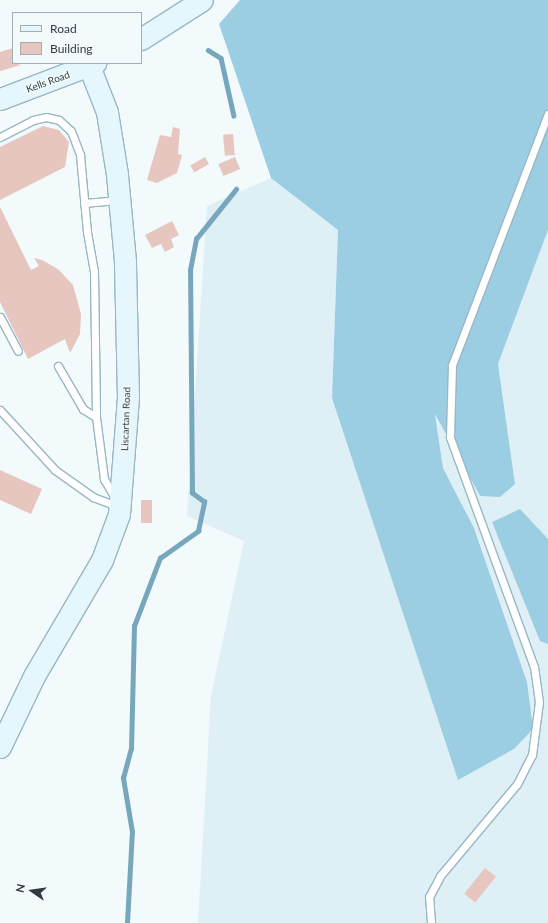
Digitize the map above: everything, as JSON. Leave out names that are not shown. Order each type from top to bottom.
[{"type":"street","points":[[142,37],[202,0]]},
{"type":"street","name":"Kells Road","points":[[0,99],[92,64]]},
{"type":"street","name":"Liscartan Road","points":[[0,747],[34,676],[102,560],[120,506],[128,397],[120,199],[107,112],[92,64]]},
{"type":"lane","points":[[431,923],[429,897],[440,876],[517,784],[532,755],[539,702],[534,668],[450,437],[450,423],[452,365],[548,114]]},
{"type":"lane","points":[[0,137],[33,120],[46,117],[59,120],[71,131],[80,155],[84,203],[94,271],[96,418],[104,480],[120,506]]},
{"type":"lane","points":[[84,203],[120,199]]},
{"type":"lane","points":[[0,317],[18,351]]},
{"type":"lane","points":[[58,366],[83,409],[96,418]]},
{"type":"lane","points":[[0,410],[55,470],[93,497],[120,506]]},
{"type":"shaded area","points":[[240,0],[548,0],[548,230],[498,364],[515,484],[500,497],[480,496],[435,414],[443,468],[474,528],[527,682],[533,729],[514,749],[458,780],[332,398],[338,230],[271,178],[219,24]]},
{"type":"shaded area","points":[[271,178],[338,230],[332,398],[527,682],[474,528],[443,468],[435,413],[480,496],[515,484],[498,364],[548,230],[548,923],[198,923],[211,696],[244,541],[187,516],[207,206]]},
{"type":"shaded area","points":[[520,509],[548,539],[548,644],[540,641],[492,522]]},
{"type":"building","points":[[12,48],[12,64],[21,65],[0,71],[0,52]]},
{"type":"building","points":[[43,126],[59,130],[69,142],[65,167],[0,200],[0,147]]},
{"type":"building","points":[[173,127],[180,129],[178,154],[182,155],[177,173],[157,183],[147,180],[160,135],[171,137]]},
{"type":"building","points":[[233,134],[235,155],[225,156],[223,135]]},
{"type":"building","points":[[205,157],[209,164],[194,172],[190,166]]},
{"type":"building","points":[[235,157],[240,169],[224,176],[218,164]]},
{"type":"building","points":[[0,207],[31,270],[39,266],[34,258],[42,260],[58,269],[73,285],[81,314],[80,334],[70,353],[65,339],[28,359],[0,302]]},
{"type":"building","points":[[172,221],[179,235],[171,239],[174,247],[165,252],[161,244],[152,248],[145,235]]},
{"type":"building","points":[[0,470],[42,489],[31,514],[0,500]]},
{"type":"building","points":[[141,500],[152,500],[152,523],[141,523]]},
{"type":"building","points":[[485,868],[496,877],[475,902],[464,894]]},
{"type":"waterway","points":[[208,50],[221,58],[234,116]]},
{"type":"waterway","points":[[127,923],[132,832],[123,778],[131,749],[134,626],[160,558],[198,531],[204,502],[192,493],[190,270],[196,239],[236,189]]}]
